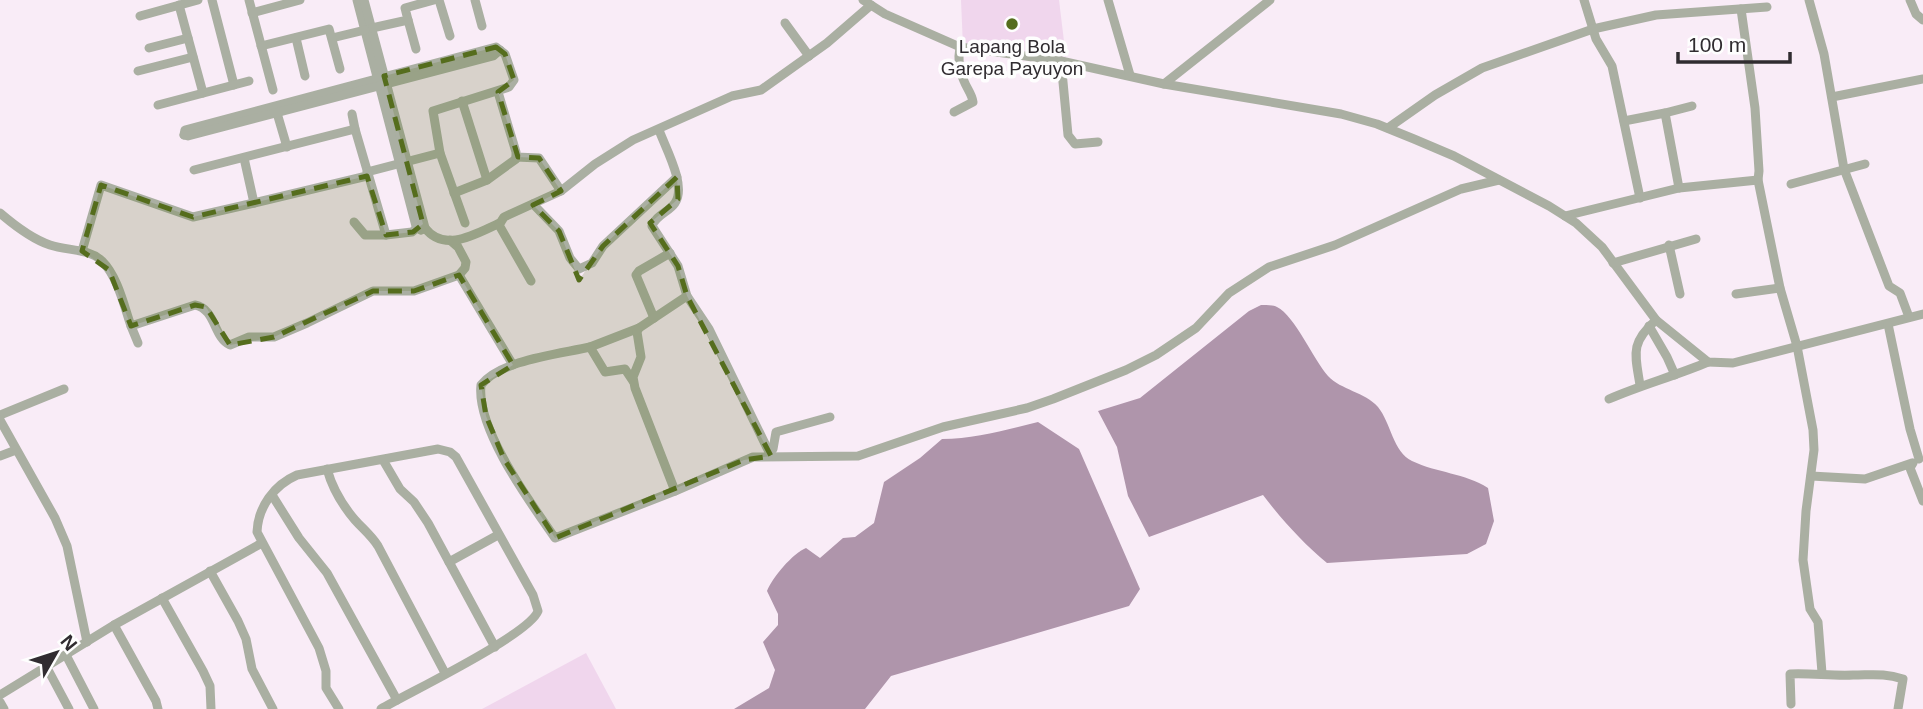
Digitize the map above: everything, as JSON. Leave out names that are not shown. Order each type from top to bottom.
[{"type":"street","points":[[212,0],[234,85]]},
{"type":"street","points":[[248,0],[272,90]]},
{"type":"street","points":[[252,13],[300,0]]},
{"type":"street","points":[[357,0],[368,29],[421,228],[435,237],[468,239],[499,223],[504,216],[561,191],[622,146],[732,96],[761,90],[809,56],[867,3],[960,47],[1061,61],[1164,84],[1367,120],[1454,156],[1565,216],[1591,236],[1613,263],[1653,323],[1675,375]]},
{"type":"street","points":[[365,0],[368,29]]},
{"type":"street","points":[[416,49],[405,8],[434,0]]},
{"type":"street","points":[[439,0],[450,36]]},
{"type":"street","points":[[475,0],[482,26]]},
{"type":"street","points":[[1108,0],[1130,75]]},
{"type":"street","points":[[1164,84],[1270,0]]},
{"type":"street","points":[[1584,0],[1600,48],[1612,66],[1640,198]]},
{"type":"street","points":[[1809,0],[1824,54],[1844,169],[1889,286],[1899,293],[1909,317]]},
{"type":"street","points":[[1910,0],[1916,14],[1923,20]]},
{"type":"street","points":[[140,16],[193,1]]},
{"type":"street","points":[[179,5],[203,93]]},
{"type":"street","points":[[1388,128],[1435,95],[1482,68],[1593,29],[1656,15],[1767,7]]},
{"type":"street","points":[[1741,9],[1755,108],[1758,180],[1780,288],[1797,346],[1813,430],[1803,559],[1810,609],[1818,621],[1822,673]]},
{"type":"street","points":[[331,38],[408,20]]},
{"type":"street","points":[[785,23],[809,56]]},
{"type":"street","points":[[261,47],[329,29],[340,69]]},
{"type":"street","points":[[149,48],[188,38]]},
{"type":"street","points":[[296,38],[305,76]]},
{"type":"street","points":[[324,97],[277,113],[228,123],[382,81],[492,47],[505,54],[514,80],[509,88],[433,111],[440,153],[465,223]]},
{"type":"street","points":[[954,112],[973,102],[963,80],[958,58],[960,47]]},
{"type":"street","points":[[138,71],[193,57]]},
{"type":"street","points":[[1061,61],[1068,135],[1075,144],[1098,142]]},
{"type":"street","points":[[1832,97],[1923,79]]},
{"type":"street","points":[[158,106],[249,81]]},
{"type":"street","points":[[498,92],[516,157]]},
{"type":"street","points":[[462,101],[487,180]]},
{"type":"street","points":[[1624,121],[1692,106]]},
{"type":"street","points":[[277,113],[286,147]]},
{"type":"street","points":[[1665,113],[1679,188]]},
{"type":"street","points":[[352,114],[386,235]]},
{"type":"street","points":[[194,170],[355,128]]},
{"type":"street","points":[[659,130],[680,187],[674,206],[656,219],[652,226],[678,266],[688,296],[709,330],[770,455]]},
{"type":"street","points":[[82,251],[102,185],[193,217],[440,153]]},
{"type":"street","points":[[454,193],[487,180],[516,157],[539,158],[561,191]]},
{"type":"street","points":[[244,158],[254,203]]},
{"type":"street","points":[[1791,184],[1865,164]]},
{"type":"street","points":[[533,204],[559,231],[570,258],[579,269],[592,263],[603,246],[677,177]]},
{"type":"street","points":[[688,296],[639,328],[590,347],[513,365],[483,381],[480,394],[485,416],[504,459],[555,538],[676,491],[753,457],[858,456],[943,426],[1027,408],[1086,386],[1156,355],[1186,337],[1229,293],[1269,267],[1335,245],[1461,189],[1499,180]]},
{"type":"street","points":[[1565,216],[1679,188],[1758,180]]},
{"type":"street","points":[[0,213],[39,241],[51,246],[82,251],[102,261],[109,271],[138,343]]},
{"type":"street","points":[[354,222],[365,235],[407,233],[421,228]]},
{"type":"street","points":[[499,223],[531,281]]},
{"type":"street","points":[[1613,263],[1696,239]]},
{"type":"street","points":[[131,326],[195,305],[207,310],[222,339],[230,345],[249,338],[274,337],[373,291],[414,291],[458,275],[465,268],[466,262],[458,247],[450,240]]},
{"type":"street","points":[[1670,245],[1680,294]]},
{"type":"street","points":[[654,318],[636,275],[670,253]]},
{"type":"street","points":[[458,275],[513,365]]},
{"type":"street","points":[[1736,294],[1780,288]]},
{"type":"street","points":[[1609,399],[1708,362],[1733,363],[1923,314]]},
{"type":"street","points":[[1653,323],[1708,362]]},
{"type":"street","points":[[1640,386],[1635,348],[1643,333],[1653,323]]},
{"type":"street","points":[[1888,324],[1918,460]]},
{"type":"street","points":[[634,381],[641,357],[637,331],[639,328]]},
{"type":"street","points":[[590,347],[602,370],[609,373],[625,369],[634,381],[676,491]]},
{"type":"street","points":[[0,415],[64,389]]},
{"type":"street","points":[[770,455],[776,432],[830,417]]},
{"type":"street","points":[[0,420],[68,546],[88,642]]},
{"type":"street","points":[[339,709],[326,688],[326,671],[319,648],[257,532],[260,513],[286,480],[327,469],[438,449],[450,452],[456,457],[533,595],[538,611],[531,622],[495,647],[381,709]]},
{"type":"street","points":[[0,456],[16,450]]},
{"type":"street","points":[[383,460],[400,489],[420,511],[495,647]]},
{"type":"street","points":[[1811,476],[1865,479],[1918,460]]},
{"type":"street","points":[[1918,460],[1910,468],[1923,501]]},
{"type":"street","points":[[327,469],[349,512],[377,546],[446,673]]},
{"type":"street","points":[[272,495],[299,538],[327,573],[397,700]]},
{"type":"street","points":[[449,562],[498,535]]},
{"type":"street","points":[[0,695],[114,625],[262,543]]},
{"type":"street","points":[[210,571],[238,621],[246,639],[252,669],[273,709]]},
{"type":"street","points":[[162,598],[210,686],[211,709]]},
{"type":"street","points":[[114,625],[158,709]]},
{"type":"street","points":[[66,655],[94,709]]},
{"type":"street","points":[[46,666],[69,709]]},
{"type":"street","points":[[1791,704],[1790,674],[1886,674],[1903,679],[1899,709]]},
{"type":"street","points":[[0,702],[4,709]]},
{"type":"highlighted area","points":[[496,47],[505,54],[514,80],[498,92],[518,157],[539,158],[561,191],[533,205],[559,231],[579,280],[603,246],[677,177],[678,199],[650,223],[678,266],[687,296],[771,456],[744,460],[555,538],[504,459],[486,416],[481,385],[513,365],[459,275],[414,291],[373,291],[274,337],[230,345],[206,307],[195,305],[131,326],[109,270],[82,251],[101,185],[193,217],[367,176],[386,235],[413,232],[423,224],[384,76]]},
{"type":"shaded area","name":"Lapang Bola Garepa Payuyon","points":[[961,0],[1059,0],[1066,58],[963,47]]},
{"type":"shaded area","points":[[1261,305],[1275,306],[1284,312],[1333,381],[1367,398],[1378,407],[1396,444],[1406,457],[1488,488],[1494,521],[1486,544],[1467,554],[1327,563],[1293,531],[1263,495],[1149,537],[1128,496],[1117,447],[1098,411],[1140,398],[1249,311]]},
{"type":"shaded area","points":[[1038,422],[1079,449],[1140,589],[1129,606],[891,676],[865,709],[734,709],[769,688],[775,670],[763,642],[778,625],[778,614],[767,591],[789,560],[806,548],[820,558],[843,538],[855,537],[874,523],[884,482],[920,458],[942,439],[978,436]]},
{"type":"shaded area","points":[[586,653],[616,709],[482,709]]},
{"type":"place","name":"Lapang Bola Garepa Payuyon","points":[[1012,24]]}]
